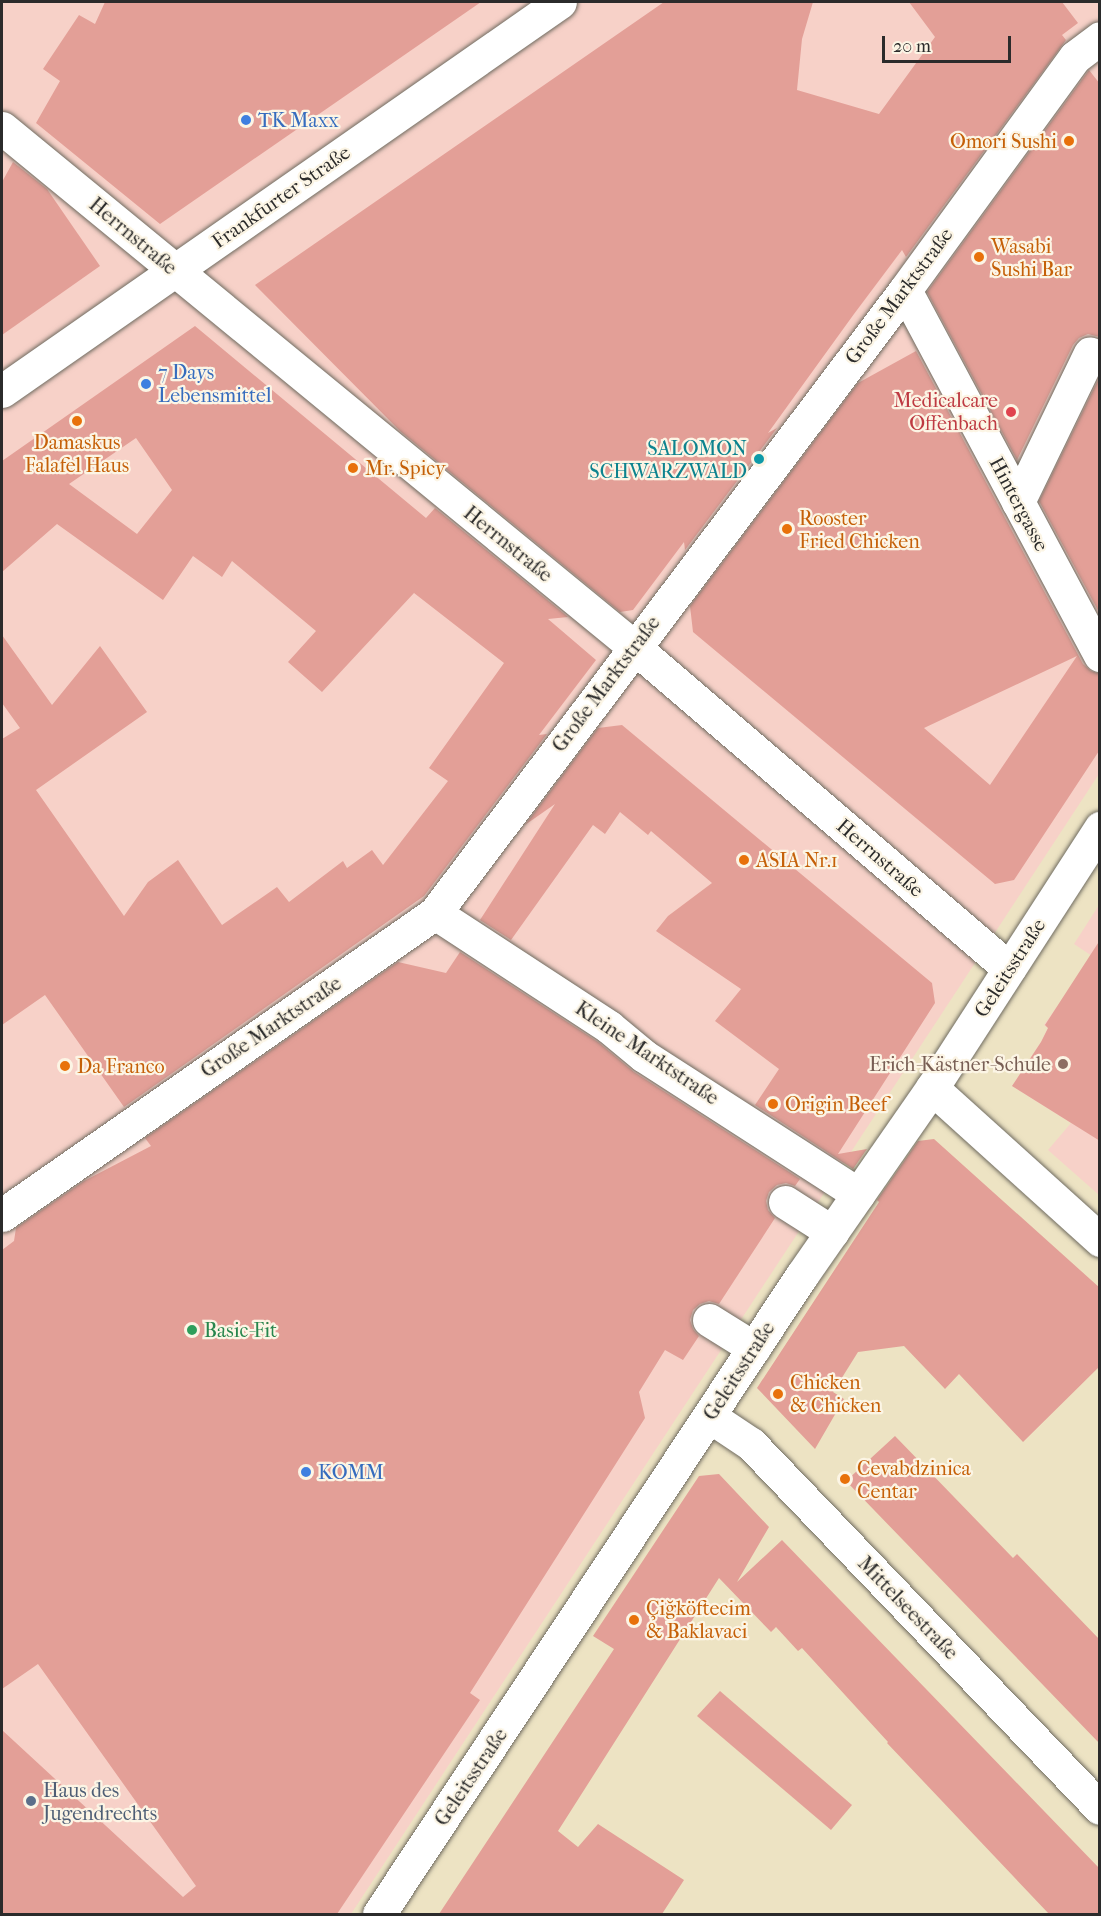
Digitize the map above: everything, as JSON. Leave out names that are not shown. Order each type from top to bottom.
[{"type":"street","name":"Frankfurter Straße","points":[[2,391],[560,2]]},
{"type":"street","name":"Große Marktstraße","points":[[2,1215],[435,913],[905,290],[1075,57],[1100,38]]},
{"type":"street","name":"Herrnstraße","points":[[2,128],[634,647],[1009,968]]},
{"type":"street","name":"Hintergasse","points":[[905,290],[1100,655]]},
{"type":"street","points":[[1018,502],[1090,353]]},
{"type":"street","name":"Geleitsstraße","points":[[379,1914],[754,1348],[932,1088],[1100,828]]},
{"type":"street","name":"Kleine Marktstraße","points":[[435,913],[609,1027],[645,1056],[858,1194]]},
{"type":"street","points":[[932,1088],[1100,1240]]},
{"type":"street","points":[[785,1202],[832,1232]]},
{"type":"street","points":[[709,1320],[754,1348]]},
{"type":"street","name":"Mittelseestraße","points":[[709,1416],[751,1444],[1100,1808]]},
{"type":"shaded area","points":[[2,2],[1099,2],[1099,774],[351,1914],[2,1914]]},
{"type":"shaded area","name":"Erich-Kästner-Schule","points":[[1099,905],[1099,1195],[1048,1150],[1071,1123],[1012,1086],[1041,1042],[1048,1028],[1044,1025],[1056,1008],[1060,1011],[1095,958],[1074,944]]},
{"type":"building","points":[[105,2],[481,2],[160,224],[36,123],[60,81],[43,69],[79,15],[95,24]]},
{"type":"building","points":[[664,2],[813,2],[802,39],[797,90],[879,114],[935,37],[909,2],[1062,2],[1078,23],[1062,35],[1066,40],[906,257],[902,250],[854,314],[768,433],[777,428],[685,550],[684,542],[633,610],[620,612],[400,431],[255,285]]},
{"type":"building","points":[[1089,70],[1100,84],[1100,337],[1088,334],[1079,338],[1073,345],[1017,460],[927,292]]},
{"type":"building","points":[[13,162],[47,189],[100,266],[2,335],[2,182]]},
{"type":"building","points":[[195,326],[426,518],[435,508],[568,617],[548,619],[596,660],[539,735],[547,734],[424,896],[124,1107],[45,995],[2,1025],[2,739],[20,728],[2,703],[2,635],[52,705],[100,646],[147,712],[36,790],[124,916],[148,882],[178,860],[222,925],[277,887],[289,902],[343,861],[347,868],[372,850],[383,865],[448,781],[429,768],[504,663],[414,593],[322,692],[288,662],[316,631],[232,561],[222,577],[193,556],[163,600],[57,524],[2,572],[2,461]],"holes":[[[136,438],[172,490],[137,534],[69,484]]]},
{"type":"building","points":[[916,351],[1083,664],[1091,671],[1100,674],[1099,751],[1014,880],[995,884],[693,632],[690,606],[858,383]],"holes":[[[1077,656],[990,785],[924,728]]]},
{"type":"building","points":[[1100,376],[1100,614],[1039,501]]},
{"type":"building","points":[[622,725],[932,983],[935,1003],[838,1154],[867,1149],[853,1169],[755,1105],[779,1069],[715,1021],[741,989],[656,931],[668,916],[712,883],[651,831],[648,835],[620,812],[605,834],[593,825],[511,940],[480,920],[555,804],[525,825],[598,728]]},
{"type":"building","name":"Erich-Kästner-Schule","points":[[1100,940],[1100,1141],[1012,1086],[1041,1042],[1048,1028],[1045,1025]]},
{"type":"building","points":[[460,952],[598,1042],[634,1072],[800,1179],[795,1186],[786,1183],[777,1185],[769,1192],[766,1201],[768,1210],[775,1218],[719,1304],[709,1301],[693,1310],[690,1320],[699,1336],[683,1360],[665,1350],[639,1392],[645,1418],[470,1693],[480,1700],[337,1914],[2,1914],[2,1730],[183,1897],[196,1886],[38,1664],[2,1689],[2,1250],[14,1241],[16,1228],[84,1181],[151,1146],[145,1138],[398,962],[446,973]]},
{"type":"building","points":[[934,1139],[1100,1288],[1100,1366],[1023,1442],[959,1374],[945,1389],[904,1346],[858,1352],[833,1392],[844,1399],[815,1449],[757,1388],[879,1202],[877,1200],[918,1141]]},
{"type":"building","points":[[895,1436],[1013,1558],[1017,1554],[1100,1640],[1100,1744],[846,1481]]},
{"type":"building","points":[[719,1474],[769,1527],[737,1582],[782,1540],[1100,1869],[1100,1914],[1049,1914],[887,1743],[802,1648],[798,1651],[776,1627],[771,1632],[719,1578],[558,1831],[578,1847],[598,1824],[684,1880],[662,1914],[439,1914],[614,1649],[593,1636],[699,1476]]},
{"type":"building","points":[[720,1691],[852,1805],[831,1830],[697,1716]]},
{"type":"place","name":"TK Maxx","points":[[246,120]]},
{"type":"place","name":"Omori Sushi","points":[[1069,141]]},
{"type":"place","name":"Wasabi Sushi Bar","points":[[979,257]]},
{"type":"place","name":"7 Days Lebensmittel","points":[[146,384]]},
{"type":"place","name":"Medicalcare Offenbach","points":[[1011,412]]},
{"type":"place","name":"Damaskus Falafel Haus","points":[[77,421]]},
{"type":"place","name":"SALOMON SCHWARZWALD","points":[[759,459]]},
{"type":"place","name":"Mr. Spicy","points":[[353,468]]},
{"type":"place","name":"Rooster Fried Chicken","points":[[787,529]]},
{"type":"place","name":"ASIA Nr.1","points":[[744,860]]},
{"type":"place","name":"Erich-Kästner-Schule","points":[[1063,1064]]},
{"type":"place","name":"Da Franco","points":[[65,1066]]},
{"type":"place","name":"Origin Beef","points":[[773,1104]]},
{"type":"place","name":"Basic-Fit","points":[[192,1330]]},
{"type":"place","name":"Chicken & Chicken","points":[[778,1394]]},
{"type":"place","name":"KOMM","points":[[306,1472]]},
{"type":"place","name":"Cevabdzinica Centar","points":[[845,1479]]},
{"type":"place","name":"Çiğköftecim & Baklavaci","points":[[634,1620]]},
{"type":"place","name":"Haus des Jugendrechts","points":[[31,1801]]}]
